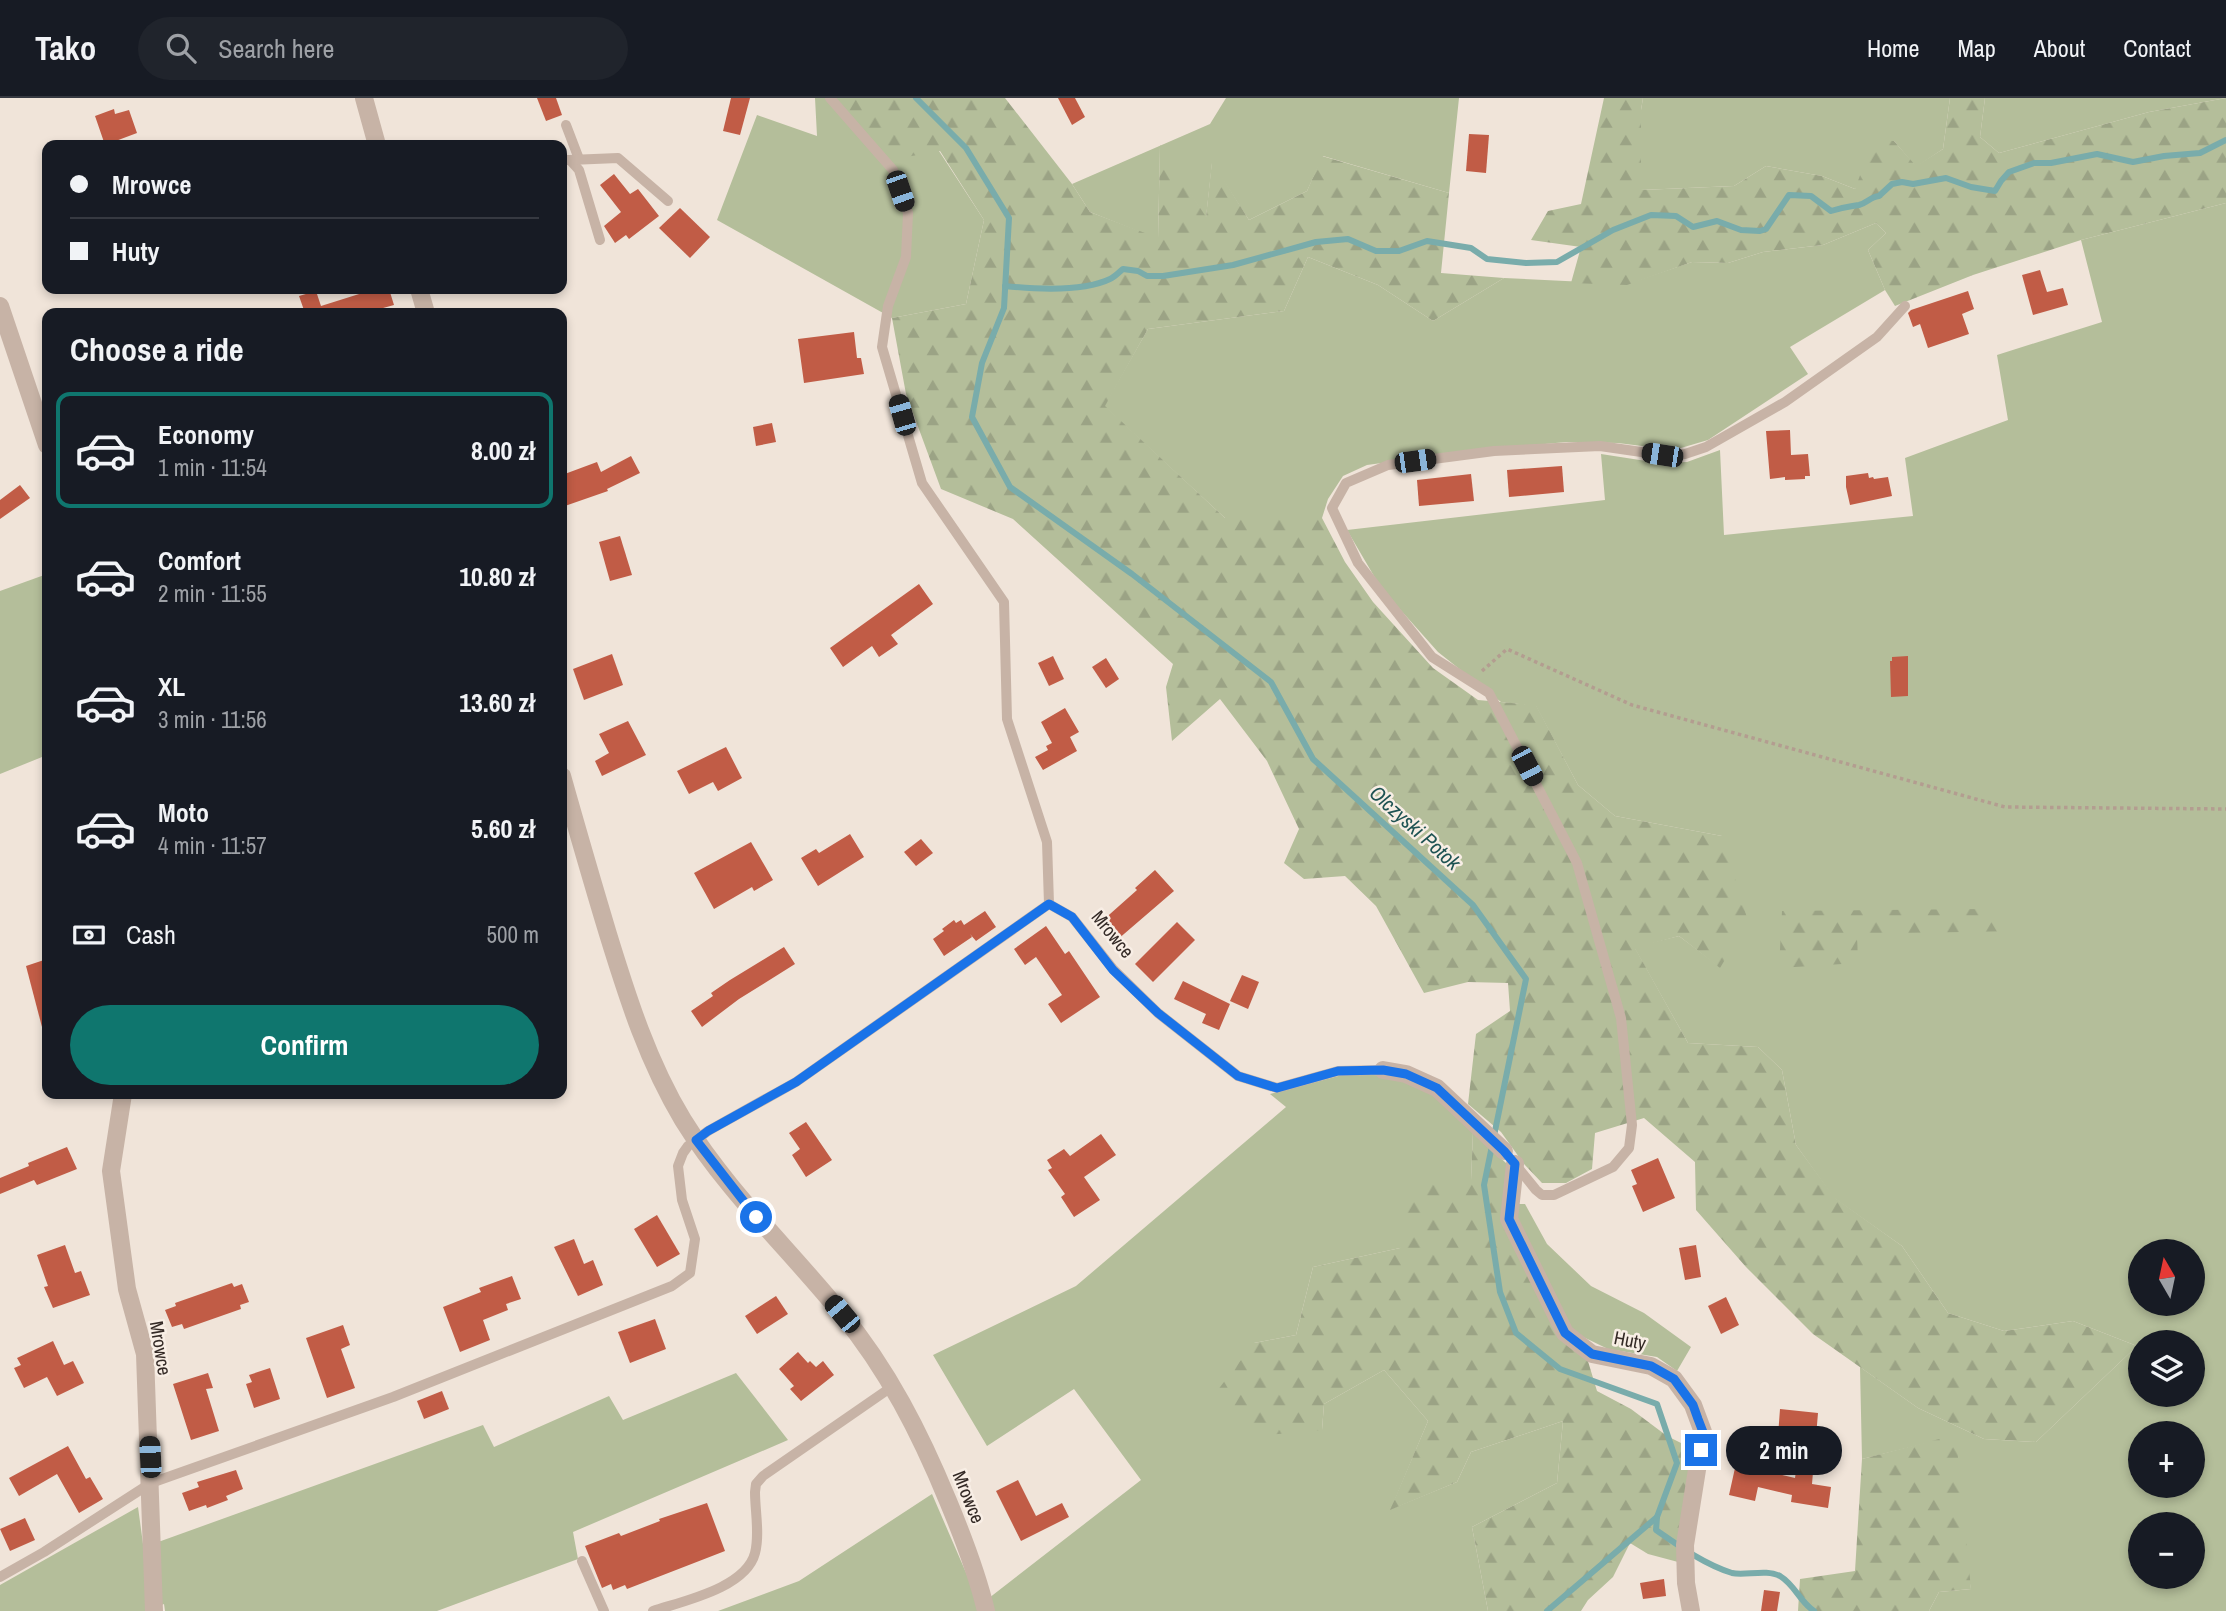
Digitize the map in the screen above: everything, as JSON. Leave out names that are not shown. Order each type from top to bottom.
[{"type":"street","points":[[364,98],[376,140]]},
{"type":"street","points":[[0,306],[42,429]]},
{"type":"street","name":"Mrowce","points":[[567,793],[636,1023],[664,1087],[696,1140],[743,1201],[842,1314],[893,1386],[935,1468],[973,1567],[986,1611]]},
{"type":"street","name":"Mrowce","points":[[1383,1070],[1406,1074],[1437,1088],[1510,1157]]},
{"type":"street","name":"Mrowce","points":[[122,1099],[111,1171],[127,1289],[145,1354],[154,1611]]},
{"type":"street","name":"Huty","points":[[1510,1157],[1509,1219],[1565,1333],[1592,1354],[1651,1366],[1674,1379],[1693,1405],[1703,1432],[1685,1545],[1686,1583],[1691,1611]]},
{"type":"lane","points":[[0,1577],[151,1483],[393,1397],[672,1286],[690,1273],[695,1240],[682,1200],[678,1166],[683,1153],[708,1131],[796,1082],[1049,904],[1046,842],[1007,719],[1004,602],[922,483],[882,347],[888,306],[906,257],[908,213],[893,170],[830,98]]},
{"type":"lane","points":[[565,125],[570,160],[579,170],[600,240]]},
{"type":"lane","points":[[570,160],[618,158],[668,201]]},
{"type":"lane","points":[[1510,1157],[1536,1191],[1542,1195],[1554,1195],[1613,1167],[1629,1148],[1632,1125],[1630,1092],[1621,1018],[1577,863],[1489,693],[1432,657],[1358,563],[1332,508],[1346,483],[1388,465],[1494,451],[1600,446],[1662,455],[1685,454],[1706,447],[1785,402],[1877,337],[1905,306]]},
{"type":"lane","name":"Mrowce","points":[[1049,904],[1072,917],[1113,970],[1158,1013],[1238,1076],[1277,1088],[1338,1071],[1383,1070]]},
{"type":"lane","points":[[653,1611],[721,1588],[736,1578],[754,1555],[755,1492],[756,1484],[762,1476],[893,1386]]},
{"type":"lane","points":[[582,1561],[604,1611]]},
{"type":"path","points":[[1470,681],[1507,649],[1632,705],[2005,807],[2226,809]]},
{"type":"green space","points":[[815,98],[835,98],[939,151],[984,220],[966,304],[892,318],[717,220],[757,115],[817,136]]},
{"type":"green space","points":[[835,98],[1005,98],[1072,184],[1090,212],[1158,238],[1160,145],[1206,217],[1212,161],[1249,220],[1307,191],[1322,156],[1449,193],[1441,273],[1504,278],[1433,321],[1378,285],[1308,257],[1284,311],[1148,329],[1105,406],[1225,518],[1322,518],[1345,562],[1373,602],[1433,668],[1478,700],[1536,705],[1578,785],[1615,816],[1722,836],[1748,921],[1720,968],[1679,936],[1635,948],[1688,1043],[1758,1047],[1782,1070],[1796,1145],[1835,1198],[1902,1246],[1948,1313],[2004,1331],[2073,1321],[2128,1342],[2128,1355],[2036,1442],[1984,1439],[1918,1408],[1813,1334],[1746,1267],[1696,1210],[1695,1162],[1644,1118],[1595,1133],[1592,1169],[1566,1183],[1542,1183],[1524,1164],[1501,1132],[1468,1104],[1476,1034],[1510,1011],[1508,983],[1468,982],[1424,993],[1376,906],[1345,876],[1304,879],[1284,863],[1299,829],[1267,761],[1220,699],[1172,741],[1166,687],[1173,664],[1013,519],[941,489],[906,394],[892,318],[966,304],[984,220],[940,151],[889,160]]},
{"type":"green space","points":[[1226,98],[1459,98],[1449,193],[1323,156],[1307,191],[1249,220],[1212,163],[1206,218],[1160,147],[1158,239],[1090,212],[1072,184],[1210,124]]},
{"type":"green space","points":[[1604,98],[1643,98],[1641,190],[1734,186],[1766,166],[1822,176],[1855,189],[1873,140],[1894,141],[1916,166],[1943,149],[1950,98],[1985,98],[1980,137],[1999,153],[2149,112],[2226,98],[2226,203],[2081,240],[1973,275],[1895,306],[1868,250],[1886,233],[1876,223],[1823,245],[1763,252],[1728,263],[1692,262],[1627,285],[1571,283],[1581,247],[1531,240],[1548,211],[1581,204]]},
{"type":"green space","points":[[1643,98],[1950,98],[1943,149],[1916,167],[1894,141],[1855,189],[1822,176],[1766,166],[1734,186],[1641,190]]},
{"type":"green space","points":[[1985,98],[2226,98],[2149,112],[1999,153],[1980,137]]},
{"type":"green space","points":[[2226,203],[2226,1611],[1929,1611],[1939,1592],[1971,1589],[1943,1439],[1862,1459],[1860,1367],[1918,1408],[1984,1439],[2036,1442],[2128,1355],[2128,1407],[2205,1407],[2205,1330],[2128,1330],[2128,1342],[2073,1321],[2004,1331],[1948,1313],[1902,1246],[1834,1198],[1796,1145],[1782,1070],[1758,1047],[1688,1043],[1634,947],[1679,936],[1720,967],[1722,836],[1615,816],[1578,785],[1536,706],[1501,702],[1438,652],[1381,588],[1347,530],[1605,500],[1601,454],[1659,463],[1687,462],[1720,450],[1724,535],[1913,516],[1905,458],[2008,420],[1997,355],[2102,322],[2081,240]]},
{"type":"green space","points":[[1876,223],[1886,233],[1868,250],[1885,290],[1790,347],[1808,374],[1708,440],[1674,450],[1618,443],[1566,442],[1367,465],[1343,476],[1328,499],[1322,518],[1225,518],[1104,406],[1148,329],[1284,311],[1308,257],[1378,285],[1433,321],[1504,278],[1627,284],[1692,262],[1728,263],[1763,252],[1823,245]]},
{"type":"green space","points":[[42,576],[42,757],[0,774],[0,591]]},
{"type":"green space","points":[[1984,909],[2017,931],[1857,934],[1858,963],[1779,968],[1782,911]]},
{"type":"green space","points":[[1346,1074],[1400,1076],[1433,1092],[1473,1132],[1471,1181],[1400,1248],[1313,1267],[1296,1335],[1254,1343],[1322,1430],[1324,1404],[1384,1370],[1428,1421],[1391,1509],[1457,1482],[1471,1452],[1563,1421],[1557,1483],[1472,1527],[1488,1611],[718,1611],[799,1581],[932,1494],[980,1605],[1141,1480],[1074,1389],[987,1446],[933,1355],[1076,1286],[1286,1107],[1270,1094]]},
{"type":"green space","points":[[1473,1132],[1507,1164],[1505,1224],[1587,1358],[1597,1391],[1631,1409],[1667,1436],[1695,1450],[1678,1562],[1648,1554],[1630,1543],[1613,1577],[1588,1600],[1581,1611],[1488,1611],[1472,1527],[1557,1483],[1563,1421],[1471,1452],[1457,1482],[1390,1510],[1428,1421],[1384,1370],[1324,1404],[1322,1430],[1247,1437],[1217,1391],[1254,1343],[1296,1335],[1313,1267],[1400,1248],[1404,1185],[1471,1180]]},
{"type":"green space","points":[[1516,1204],[1525,1204],[1547,1244],[1591,1286],[1644,1313],[1691,1347],[1677,1371],[1657,1357],[1608,1349],[1573,1332],[1518,1228]]},
{"type":"green space","points":[[736,1373],[788,1440],[573,1532],[578,1559],[437,1611],[165,1611],[164,1604],[147,1611],[0,1611],[0,1585],[138,1507],[143,1544],[161,1541],[483,1425],[494,1447],[609,1396],[623,1420]]},
{"type":"green space","points":[[1943,1438],[1957,1447],[1971,1589],[1939,1592],[1929,1611],[1798,1611],[1800,1579],[1855,1571],[1862,1459]]},
{"type":"building","points":[[537,98],[556,98],[562,115],[546,121]]},
{"type":"building","points":[[731,98],[750,98],[740,135],[723,131]]},
{"type":"building","points":[[1058,98],[1075,98],[1085,117],[1072,125]]},
{"type":"building","points":[[114,109],[115,114],[129,110],[137,133],[118,140],[103,140],[95,116]]},
{"type":"building","points":[[1469,134],[1489,135],[1486,173],[1466,171]]},
{"type":"building","points":[[614,174],[630,194],[638,189],[659,216],[629,239],[626,235],[615,243],[604,226],[621,212],[600,185]]},
{"type":"building","points":[[680,208],[710,237],[690,258],[659,228]]},
{"type":"building","points":[[2040,270],[2047,292],[2063,288],[2068,305],[2033,315],[2022,275]]},
{"type":"building","points":[[1968,291],[1974,309],[1962,314],[1969,334],[1928,348],[1920,324],[1913,327],[1908,313]]},
{"type":"building","points":[[317,294],[321,306],[359,294],[391,294],[394,305],[383,308],[303,308],[299,296]]},
{"type":"building","points":[[854,332],[857,358],[861,358],[864,374],[804,383],[798,339]]},
{"type":"building","points":[[772,423],[776,442],[756,446],[753,427]]},
{"type":"building","points":[[1790,430],[1791,455],[1808,454],[1810,476],[1805,476],[1805,479],[1770,479],[1766,431]]},
{"type":"building","points":[[631,456],[640,473],[607,489],[608,491],[567,505],[567,473],[597,462],[601,472]]},
{"type":"building","points":[[1562,466],[1564,492],[1509,497],[1507,470]]},
{"type":"building","points":[[1868,473],[1869,478],[1874,479],[1888,477],[1892,496],[1850,505],[1846,476]]},
{"type":"building","points":[[1471,474],[1474,501],[1419,506],[1417,480]]},
{"type":"building","points":[[20,485],[30,498],[0,519],[0,500]]},
{"type":"building","points":[[620,536],[632,575],[610,581],[599,542]]},
{"type":"building","points":[[919,584],[933,604],[891,635],[898,644],[879,657],[872,646],[843,667],[830,648]]},
{"type":"building","points":[[612,654],[623,685],[584,700],[573,669]]},
{"type":"building","points":[[1053,656],[1064,679],[1049,686],[1038,663]]},
{"type":"building","points":[[1908,656],[1908,696],[1891,697],[1890,661],[1892,657]]},
{"type":"building","points":[[1106,658],[1119,679],[1106,688],[1092,667]]},
{"type":"building","points":[[1065,708],[1079,732],[1070,737],[1077,751],[1043,770],[1035,757],[1048,750],[1046,746],[1052,743],[1041,722]]},
{"type":"building","points":[[628,721],[646,755],[602,776],[595,761],[609,753],[599,734]]},
{"type":"building","points":[[726,747],[742,778],[718,791],[713,782],[689,794],[677,771]]},
{"type":"building","points":[[850,834],[864,857],[818,886],[801,858],[816,849],[819,853]]},
{"type":"building","points":[[921,839],[933,853],[916,866],[904,852]]},
{"type":"building","points":[[751,842],[773,880],[754,891],[752,887],[714,909],[694,873]]},
{"type":"building","points":[[1155,870],[1174,891],[1117,940],[1101,922]]},
{"type":"building","points":[[985,911],[996,927],[976,941],[970,934],[972,937],[944,956],[933,939],[944,931],[942,929],[954,920],[956,923],[961,920],[964,925]]},
{"type":"building","points":[[1177,922],[1195,940],[1153,982],[1135,964]]},
{"type":"building","points":[[1046,926],[1065,954],[1069,951],[1100,997],[1061,1023],[1048,1004],[1062,995],[1036,957],[1025,965],[1014,949]]},
{"type":"building","points":[[784,947],[795,964],[739,999],[702,1027],[691,1011],[713,996],[711,993]]},
{"type":"building","points":[[42,961],[42,1027],[26,966]]},
{"type":"building","points":[[1242,975],[1259,982],[1248,1009],[1230,1001]]},
{"type":"building","points":[[1183,981],[1230,1004],[1219,1030],[1202,1023],[1206,1014],[1174,999]]},
{"type":"building","points":[[806,1122],[832,1160],[806,1177],[792,1155],[800,1149],[789,1133]]},
{"type":"building","points":[[1101,1134],[1116,1155],[1084,1177],[1100,1200],[1074,1217],[1061,1197],[1065,1194],[1048,1170],[1052,1168],[1047,1160],[1064,1149],[1070,1156]]},
{"type":"building","points":[[67,1147],[77,1169],[37,1185],[34,1180],[0,1194],[0,1178]]},
{"type":"building","points":[[1658,1158],[1675,1198],[1643,1212],[1632,1186],[1637,1184],[1631,1170]]},
{"type":"building","points":[[657,1215],[680,1254],[657,1267],[634,1229]]},
{"type":"building","points":[[574,1239],[584,1264],[593,1260],[603,1285],[578,1296],[554,1247]]},
{"type":"building","points":[[65,1245],[75,1273],[81,1271],[90,1295],[53,1308],[44,1287],[48,1286],[37,1255]]},
{"type":"building","points":[[1696,1245],[1701,1277],[1685,1280],[1679,1248]]},
{"type":"building","points":[[512,1276],[521,1299],[506,1304],[508,1310],[483,1320],[490,1340],[460,1352],[443,1307],[481,1292],[479,1288]]},
{"type":"building","points":[[232,1283],[234,1287],[242,1284],[249,1302],[240,1305],[241,1309],[184,1329],[182,1324],[172,1327],[165,1310],[176,1306],[175,1303]]},
{"type":"building","points":[[776,1296],[788,1314],[757,1334],[745,1316]]},
{"type":"building","points":[[1726,1297],[1739,1325],[1721,1334],[1708,1306]]},
{"type":"building","points":[[655,1319],[666,1349],[630,1363],[618,1332]]},
{"type":"building","points":[[343,1325],[350,1345],[341,1349],[355,1388],[327,1398],[306,1338]]},
{"type":"building","points":[[53,1341],[64,1365],[73,1361],[84,1383],[57,1396],[47,1377],[24,1388],[14,1368],[21,1365],[17,1358]]},
{"type":"building","points":[[798,1352],[816,1367],[823,1361],[834,1375],[801,1401],[790,1389],[794,1386],[779,1369]]},
{"type":"building","points":[[270,1368],[280,1399],[254,1408],[246,1384],[252,1382],[249,1375]]},
{"type":"building","points":[[208,1373],[213,1388],[206,1389],[219,1431],[191,1440],[173,1384]]},
{"type":"building","points":[[442,1391],[449,1409],[424,1419],[417,1401]]},
{"type":"building","points":[[1780,1409],[1818,1413],[1812,1484],[1831,1487],[1828,1508],[1791,1502],[1792,1495],[1758,1487],[1755,1501],[1729,1495],[1737,1459],[1763,1465],[1762,1470],[1795,1478],[1801,1438],[1778,1436]]},
{"type":"building","points":[[68,1446],[86,1479],[90,1477],[103,1499],[79,1513],[57,1474],[19,1496],[9,1478]]},
{"type":"building","points":[[236,1470],[243,1489],[226,1496],[228,1500],[189,1511],[182,1493],[199,1487],[197,1482]]},
{"type":"building","points":[[1018,1480],[1036,1516],[1062,1503],[1069,1517],[1021,1541],[996,1491]]},
{"type":"building","points":[[707,1503],[725,1551],[627,1589],[625,1585],[613,1590],[611,1584],[602,1588],[585,1546],[619,1533],[621,1536],[660,1521],[659,1519]]},
{"type":"building","points":[[25,1518],[35,1540],[10,1551],[0,1529]]},
{"type":"building","points":[[1664,1579],[1666,1596],[1643,1599],[1640,1583]]},
{"type":"building","points":[[1764,1590],[1780,1592],[1777,1611],[1761,1611]]},
{"type":"waterway","name":"Olczyski Potok","points":[[916,98],[966,148],[1009,218],[1004,308],[982,363],[972,417],[1010,487],[1132,574],[1271,682],[1313,759],[1473,905],[1526,979],[1484,1185],[1500,1292],[1516,1333],[1560,1369],[1657,1404],[1677,1463],[1657,1517],[1547,1611]]},
{"type":"waterway","points":[[1005,286],[1073,288],[1110,279],[1123,269],[1138,271],[1147,276],[1163,276],[1233,265],[1316,242],[1348,239],[1376,251],[1399,251],[1427,241],[1471,248],[1487,259],[1526,263],[1557,262],[1613,230],[1651,215],[1676,216],[1693,227],[1717,221],[1741,230],[1760,231],[1766,229],[1789,195],[1811,196],[1831,211],[1862,204],[1879,196],[1892,184],[1902,182],[1913,184],[1946,178],[1971,187],[1995,191],[2009,172],[2034,163],[2051,163],[2097,154],[2133,162],[2200,153],[2226,140]]},
{"type":"waterway","points":[[1657,1517],[1656,1530],[1692,1554],[1732,1573],[1769,1573],[1780,1576],[1814,1611]]},
{"type":"route","points":[[756,1217],[696,1140],[796,1082],[1049,904],[1072,917],[1113,970],[1158,1013],[1238,1076],[1277,1088],[1338,1071],[1383,1070],[1406,1074],[1437,1088],[1515,1164],[1509,1219],[1565,1333],[1592,1354],[1651,1366],[1674,1379],[1693,1405],[1703,1432],[1701,1450]]}]
